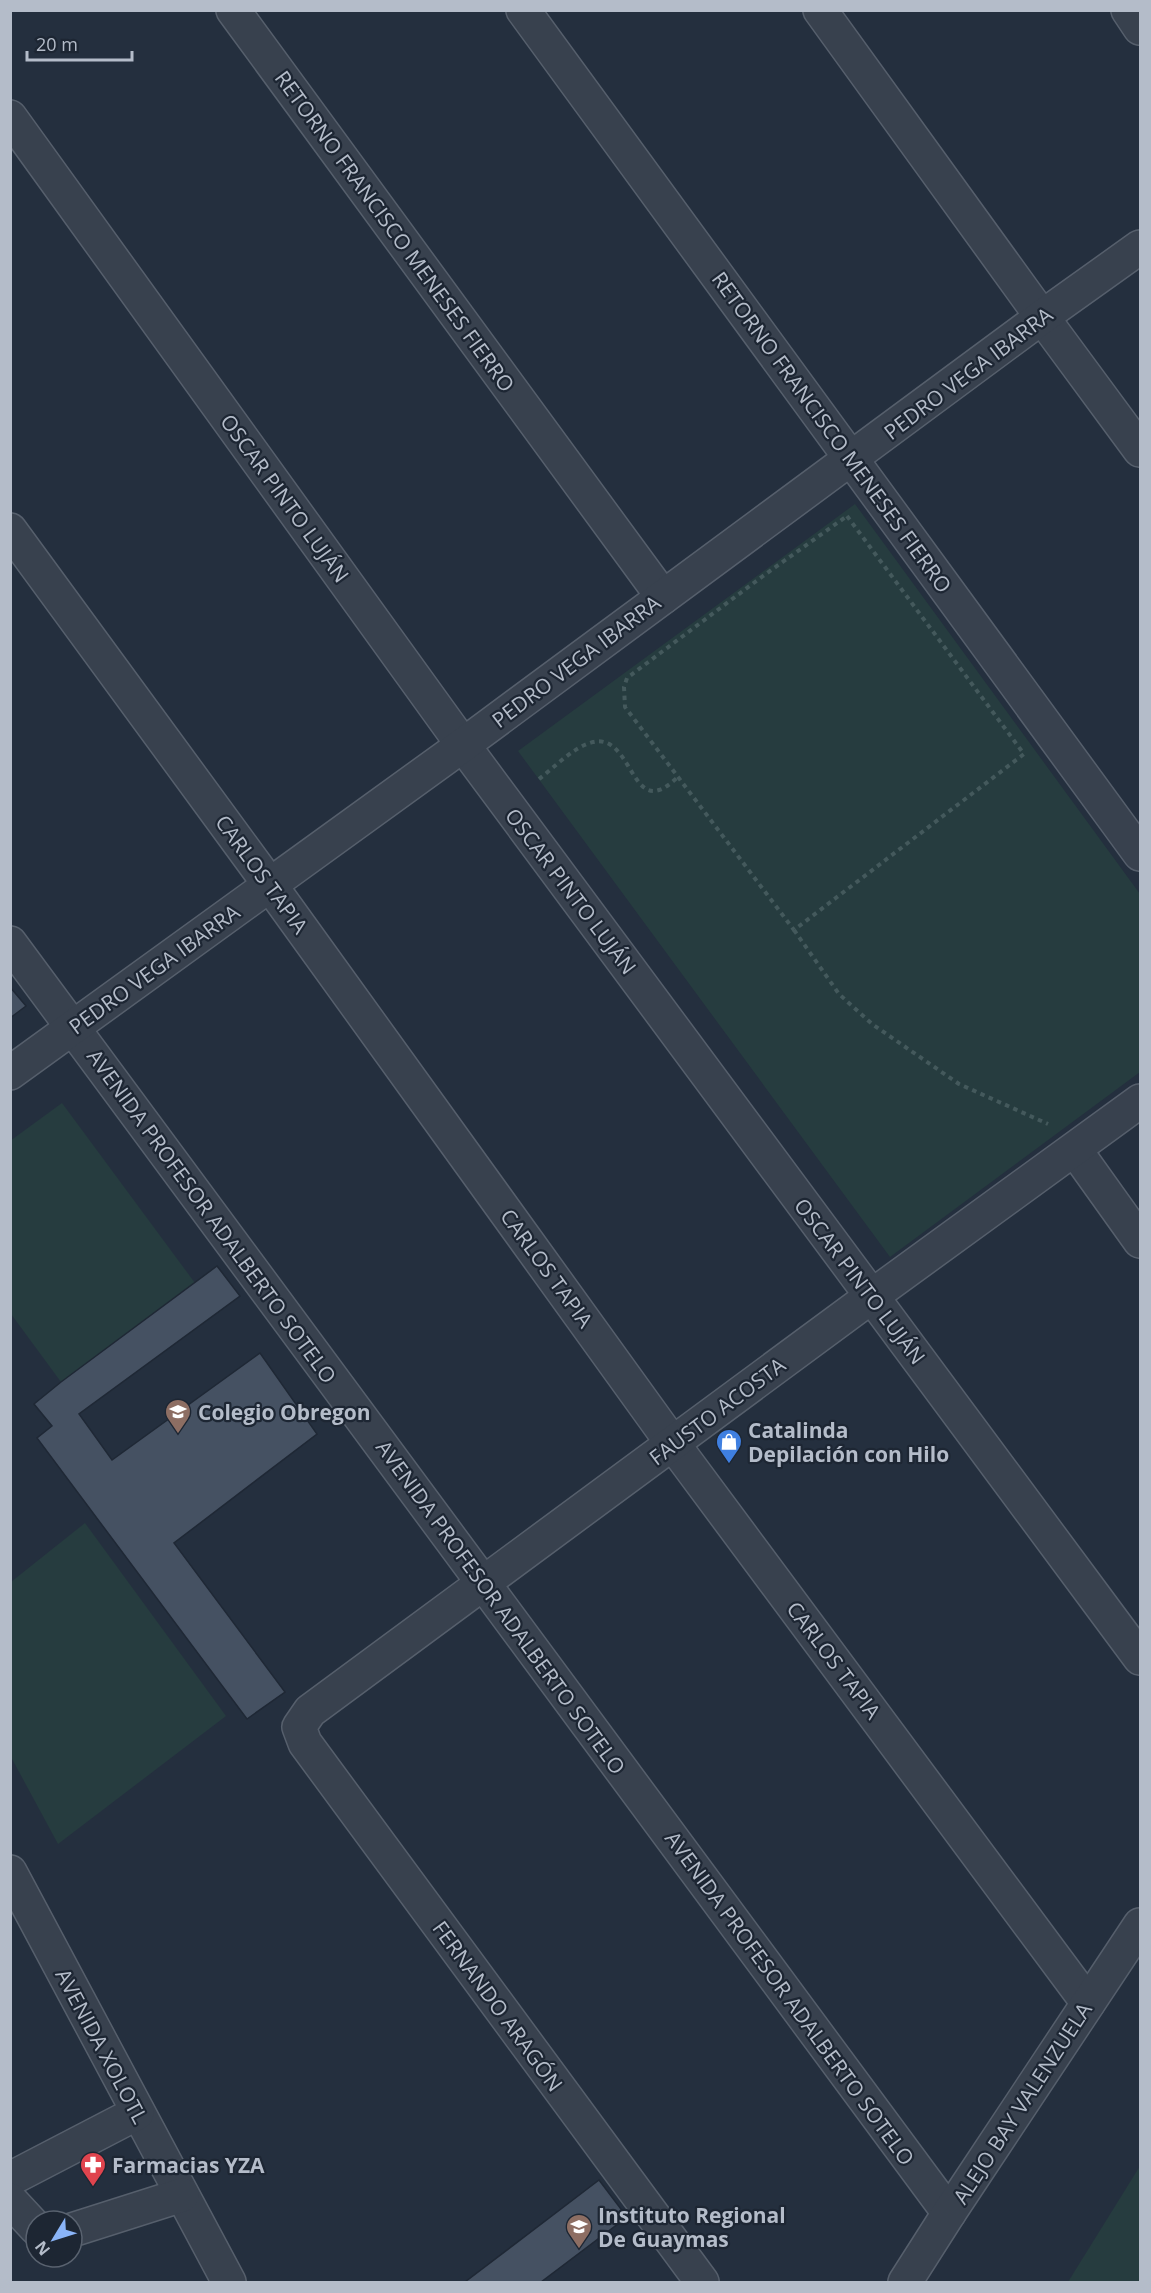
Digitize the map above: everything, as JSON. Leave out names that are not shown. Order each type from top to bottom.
[{"type":"street","name":"RETORNO FRANCISCO MENESES FIERRO","points":[[233,10],[663,597]]},
{"type":"street","name":"RETORNO FRANCISCO MENESES FIERRO","points":[[523,10],[1140,854]]},
{"type":"street","points":[[820,10],[1041,317],[1140,450]]},
{"type":"street","points":[[1128,10],[1140,28]]},
{"type":"street","name":"OSCAR PINTO LUJÁN","points":[[10,117],[463,745],[1140,1658]]},
{"type":"street","name":"PEDRO VEGA IBARRA","points":[[10,1073],[463,745],[1041,317],[1140,247]]},
{"type":"street","name":"CARLOS TAPIA","points":[[10,530],[270,885],[673,1444],[1088,2003]]},
{"type":"street","name":"AVENIDA PROFESOR ADALBERTO SOTELO","points":[[10,943],[949,2213]]},
{"type":"street","name":"FAUSTO ACOSTA","points":[[299,1727],[310,1711],[1140,1101]]},
{"type":"street","points":[[1075,1150],[1140,1240]]},
{"type":"street","name":"FERNANDO ARAGÓN","points":[[299,1727],[305,1743],[702,2283]]},
{"type":"street","name":"AVENIDA XOLOTL","points":[[10,1872],[229,2283]]},
{"type":"street","name":"ALEJO BAY VALENZUELA","points":[[905,2283],[1140,1925]]},
{"type":"street","points":[[10,2179],[137,2113]]},
{"type":"street","points":[[84,2226],[182,2195]]},
{"type":"street","points":[[10,2199],[24,2215]]},
{"type":"path","points":[[794,930],[1024,754],[847,516],[627,678],[624,687],[625,707],[794,930],[839,994],[872,1024],[959,1084],[1052,1126]]},
{"type":"path","points":[[539,779],[584,745],[596,741],[607,742],[615,747],[642,786],[648,791],[657,791],[678,777]]},
{"type":"green space","points":[[855,504],[1140,894],[1140,1072],[890,1257],[518,751]]},
{"type":"green space","points":[[62,1103],[195,1283],[61,1382],[11,1314],[10,1141]]},
{"type":"green space","points":[[85,1523],[226,1716],[58,1844],[11,1757],[11,1582]]},
{"type":"green space","points":[[1140,2166],[1140,2282],[1068,2282]]},
{"type":"building","points":[[10,987],[26,1006],[10,1018]]},
{"type":"building","points":[[217,1266],[240,1296],[79,1414],[112,1460],[260,1353],[317,1434],[174,1543],[285,1692],[247,1719],[37,1438],[52,1426],[34,1404]]},
{"type":"building","points":[[599,2180],[627,2217],[541,2282],[465,2282]]},
{"type":"place","name":"Colegio Obregon","points":[[178,1435]]},
{"type":"place","name":"Catalinda Depilación con Hilo","points":[[729,1465]]},
{"type":"place","name":"Farmacias YZA","points":[[93,2188]]},
{"type":"place","name":"Instituto Regional De Guaymas","points":[[579,2250]]}]
